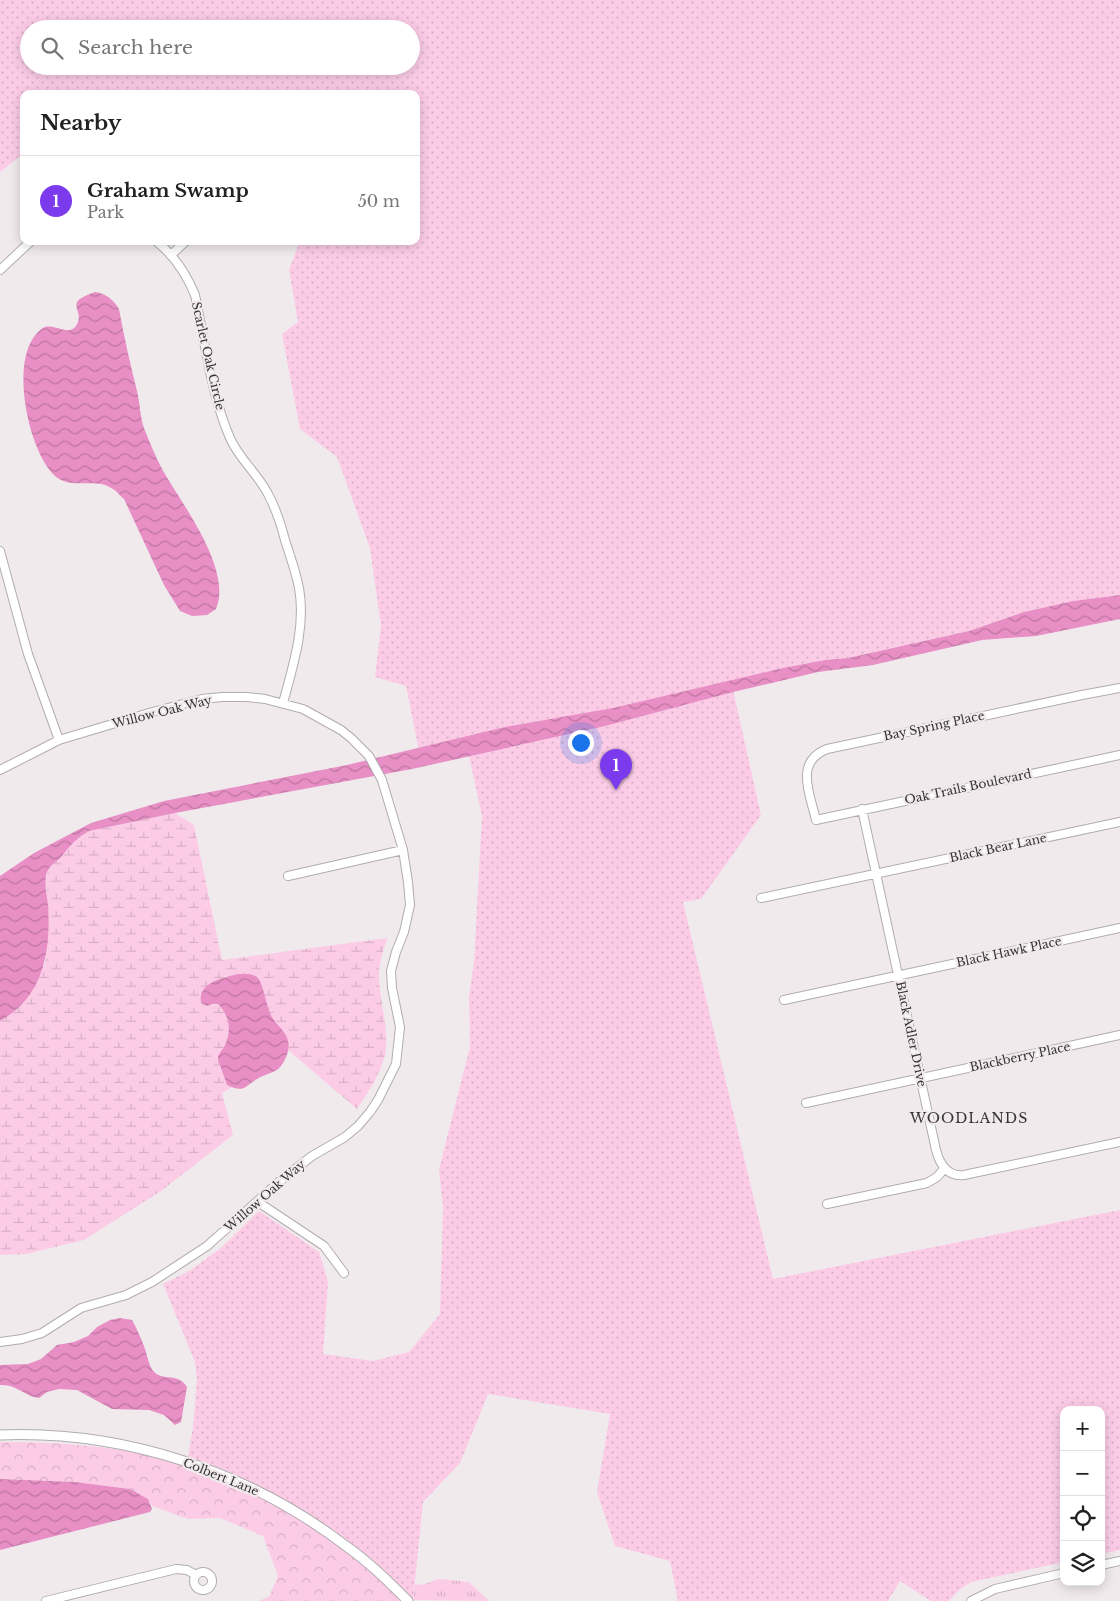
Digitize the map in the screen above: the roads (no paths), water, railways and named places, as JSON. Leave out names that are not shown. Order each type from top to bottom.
[{"type":"street","points":[[0,270],[27,245]]},
{"type":"street","name":"Scarlet Oak Circle","points":[[161,245],[172,254],[186,273],[195,295],[216,396],[231,440],[271,500],[280,520],[297,581],[301,609],[300,632],[283,703]]},
{"type":"street","points":[[172,254],[182,245]]},
{"type":"street","points":[[0,551],[28,654],[59,740]]},
{"type":"street","name":"Bay Spring Place","points":[[816,820],[807,780],[807,771],[813,758],[822,751],[1082,694],[1120,688]]},
{"type":"street","name":"Willow Oak Way","points":[[0,770],[59,740],[202,699],[222,696],[247,696],[303,709],[341,730],[369,756],[382,780],[403,850],[410,905],[404,932],[391,971],[392,988],[400,1027],[396,1064],[378,1100],[358,1126],[345,1137],[312,1156],[280,1181],[207,1246],[152,1282],[126,1295],[81,1308],[42,1333],[22,1339],[0,1342]]},
{"type":"street","name":"Oak Trails Boulevard","points":[[816,820],[1120,755]]},
{"type":"street","name":"Black Adler Drive","points":[[862,809],[937,1156],[944,1169]]},
{"type":"street","name":"Black Bear Lane","points":[[761,898],[1120,822]]},
{"type":"street","points":[[288,876],[403,850]]},
{"type":"street","name":"Black Hawk Place","points":[[784,1000],[1120,928]]},
{"type":"street","name":"Blackberry Place","points":[[806,1103],[1120,1035]]},
{"type":"street","points":[[827,1204],[927,1183],[937,1177],[944,1169],[954,1175],[964,1175],[1120,1142]]},
{"type":"street","points":[[258,1202],[324,1246],[344,1273]]},
{"type":"street","name":"Colbert Lane","points":[[0,1435],[48,1435],[119,1444],[166,1455],[228,1477],[272,1499],[333,1536],[368,1563],[408,1601]]},
{"type":"street","points":[[1105,1564],[1120,1561]]},
{"type":"street","points":[[46,1601],[176,1568],[187,1570],[196,1575]]},
{"type":"street","points":[[971,1601],[987,1592],[1004,1586],[1060,1574]]},
{"type":"water","points":[[95,292],[109,298],[119,309],[144,428],[161,467],[191,516],[211,555],[217,574],[219,593],[216,609],[207,615],[192,616],[180,611],[164,585],[124,499],[106,485],[69,483],[55,476],[45,464],[37,446],[25,402],[23,379],[25,358],[32,340],[43,328],[73,329],[79,320],[76,307],[79,300]]},
{"type":"water","points":[[1120,595],[1120,619],[1036,636],[982,640],[873,665],[818,672],[733,692],[605,726],[412,769],[89,831],[80,836],[48,870],[46,882],[49,922],[48,939],[42,971],[26,999],[15,1011],[0,1021],[0,876],[34,853],[91,823],[164,801],[347,765],[505,727],[613,708],[783,668],[825,660],[848,658],[969,631],[1024,612],[1073,601]]},
{"type":"water","points":[[239,974],[257,977],[263,988],[270,1013],[287,1037],[289,1047],[286,1058],[278,1069],[260,1077],[246,1087],[237,1089],[227,1085],[218,1058],[227,1039],[229,1028],[227,1018],[218,1004],[207,1006],[201,1003],[201,996],[203,990],[212,982]]},
{"type":"water","points":[[120,1318],[132,1320],[153,1371],[161,1376],[175,1378],[183,1382],[187,1387],[181,1422],[175,1425],[164,1415],[149,1410],[112,1409],[77,1390],[59,1389],[47,1392],[39,1398],[11,1386],[0,1385],[0,1365],[28,1364],[41,1359],[57,1345],[74,1342],[88,1336],[97,1327],[110,1320]]},
{"type":"water","points":[[0,1479],[75,1482],[130,1489],[148,1499],[152,1509],[150,1512],[0,1550]]},
{"type":"place","name":"Graham Swamp","points":[[616,790]]},
{"type":"district","name":"WOODLANDS","points":[[969,1118]]}]
